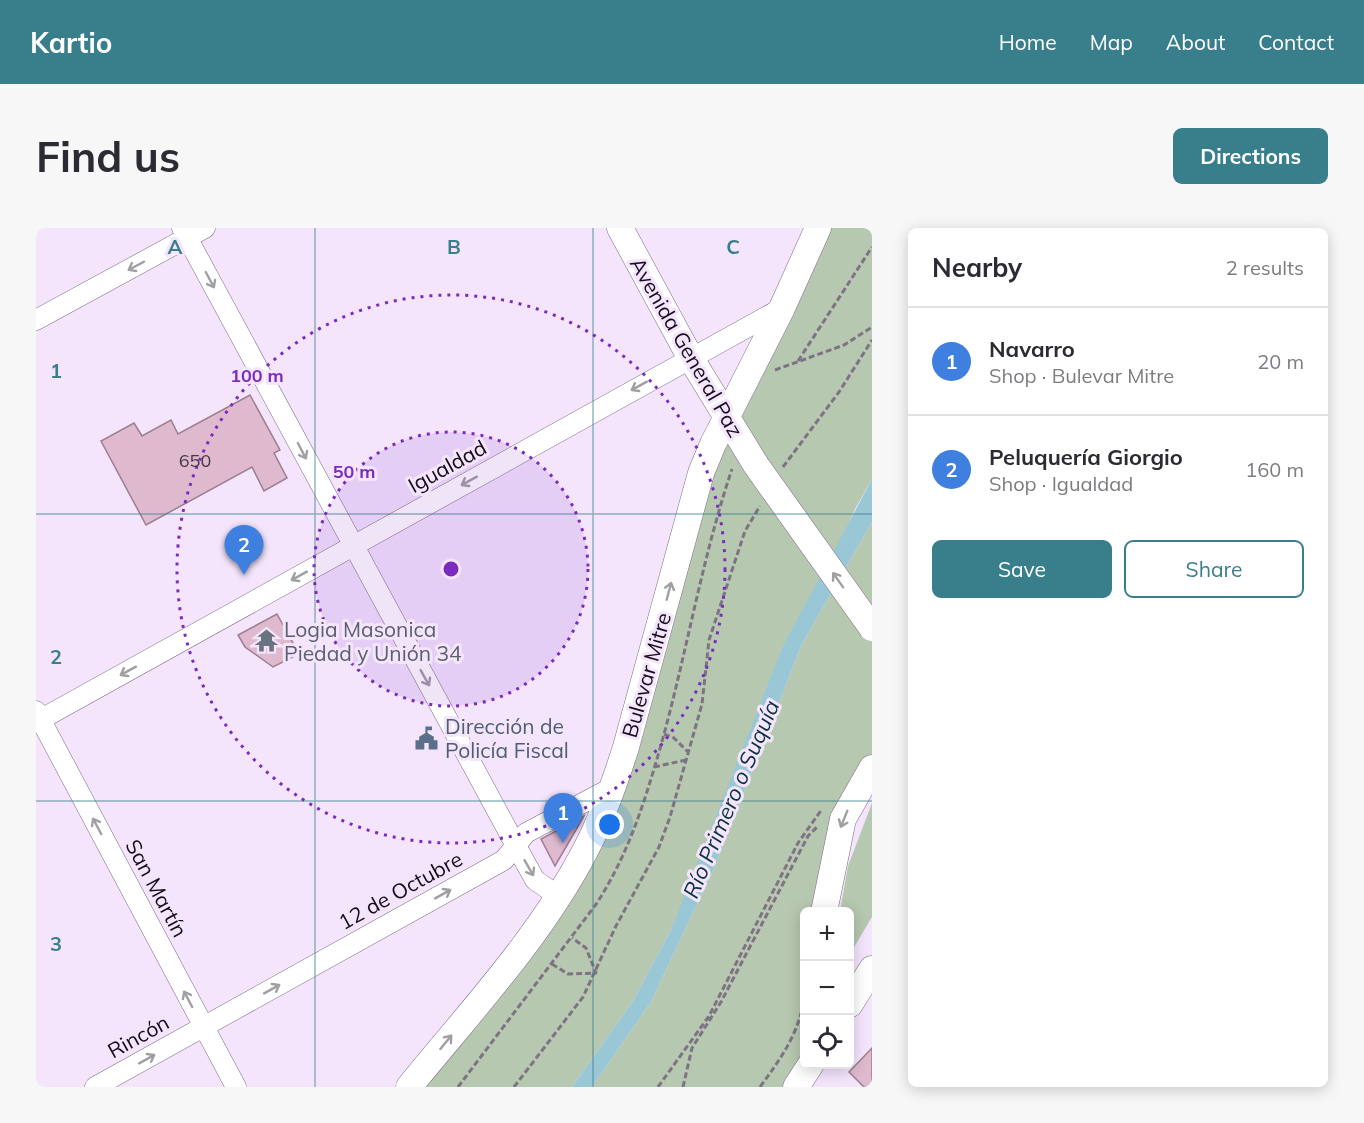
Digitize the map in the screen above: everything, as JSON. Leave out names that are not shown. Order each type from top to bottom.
[{"type":"main road","name":"Avenida General Paz","points":[[620,228],[690,357],[756,465],[872,628]]},
{"type":"main road","name":"Bulevar Mitre","points":[[409,1087],[531,934],[558,896],[587,848],[613,787],[701,473],[726,417],[782,308],[818,228]]},
{"type":"main road","points":[[825,907],[843,819],[872,768]]},
{"type":"main road","points":[[854,996],[872,969]]},
{"type":"main road","points":[[796,1087],[802,1069]]},
{"type":"main road","points":[[796,1087],[808,1069]]},
{"type":"street","points":[[36,320],[185,233],[205,228]]},
{"type":"street","points":[[185,233],[352,546],[515,844],[535,879],[558,896]]},
{"type":"street","name":"Igualdad","points":[[38,718],[782,308]]},
{"type":"street","name":"San Martín","points":[[38,718],[236,1087]]},
{"type":"street","name":"12 de Octubre","points":[[203,1027],[504,860],[526,833],[613,787]]},
{"type":"street","name":"Rincón","points":[[95,1087],[203,1027]]},
{"type":"path","points":[[798,362],[872,247]]},
{"type":"path","points":[[765,374],[844,345],[872,327]]},
{"type":"path","points":[[782,468],[839,392],[872,340]]},
{"type":"path","points":[[514,1087],[583,997],[616,926],[659,847],[705,688],[709,640],[745,531],[761,504]]},
{"type":"path","points":[[664,734],[674,738],[688,753]]},
{"type":"path","points":[[654,767],[686,760]]},
{"type":"path","points":[[658,1087],[709,1016],[798,843],[823,808]]},
{"type":"path","points":[[683,1087],[692,1048],[721,1002],[808,836],[819,825]]},
{"type":"path","points":[[572,938],[586,948],[596,973]]},
{"type":"path","points":[[552,964],[568,974],[596,973]]},
{"type":"path","points":[[760,1087],[788,1048],[798,1029],[801,1015]]},
{"type":"green space","points":[[818,228],[872,228],[872,479],[855,509],[671,930],[633,1001],[572,1087],[409,1087],[575,869],[683,535]]},
{"type":"green space","points":[[872,522],[872,768],[825,907],[800,907],[800,1069],[802,1069],[795,1087],[592,1087],[651,1002],[715,866],[802,644]]},
{"type":"green space","points":[[872,803],[872,917],[854,947],[854,907],[841,907],[848,866]]},
{"type":"water","name":"Río Primero o Suquía","points":[[872,479],[872,522],[802,644],[715,866],[651,1002],[592,1087],[572,1087],[633,1001],[671,930],[783,646]]},
{"type":"building","points":[[250,395],[280,450],[274,453],[287,478],[264,491],[252,467],[146,525],[101,441],[134,423],[142,436],[171,420],[178,434]]},
{"type":"building","name":"Logia Masonica Piedad y Unión 34","points":[[277,614],[299,654],[273,667],[245,647],[238,635]]},
{"type":"building","points":[[584,816],[555,866],[541,839]]},
{"type":"building","points":[[872,1048],[872,1087],[864,1087],[849,1072]]},
{"type":"place","name":"Peluquería Giorgio","points":[[244,575]]},
{"type":"place","name":"Logia Masonica Piedad y Unión 34","points":[[266,641]]},
{"type":"place","name":"Dirección de Policía Fiscal","points":[[427,738]]},
{"type":"place","name":"Navarro","points":[[563,843]]}]
